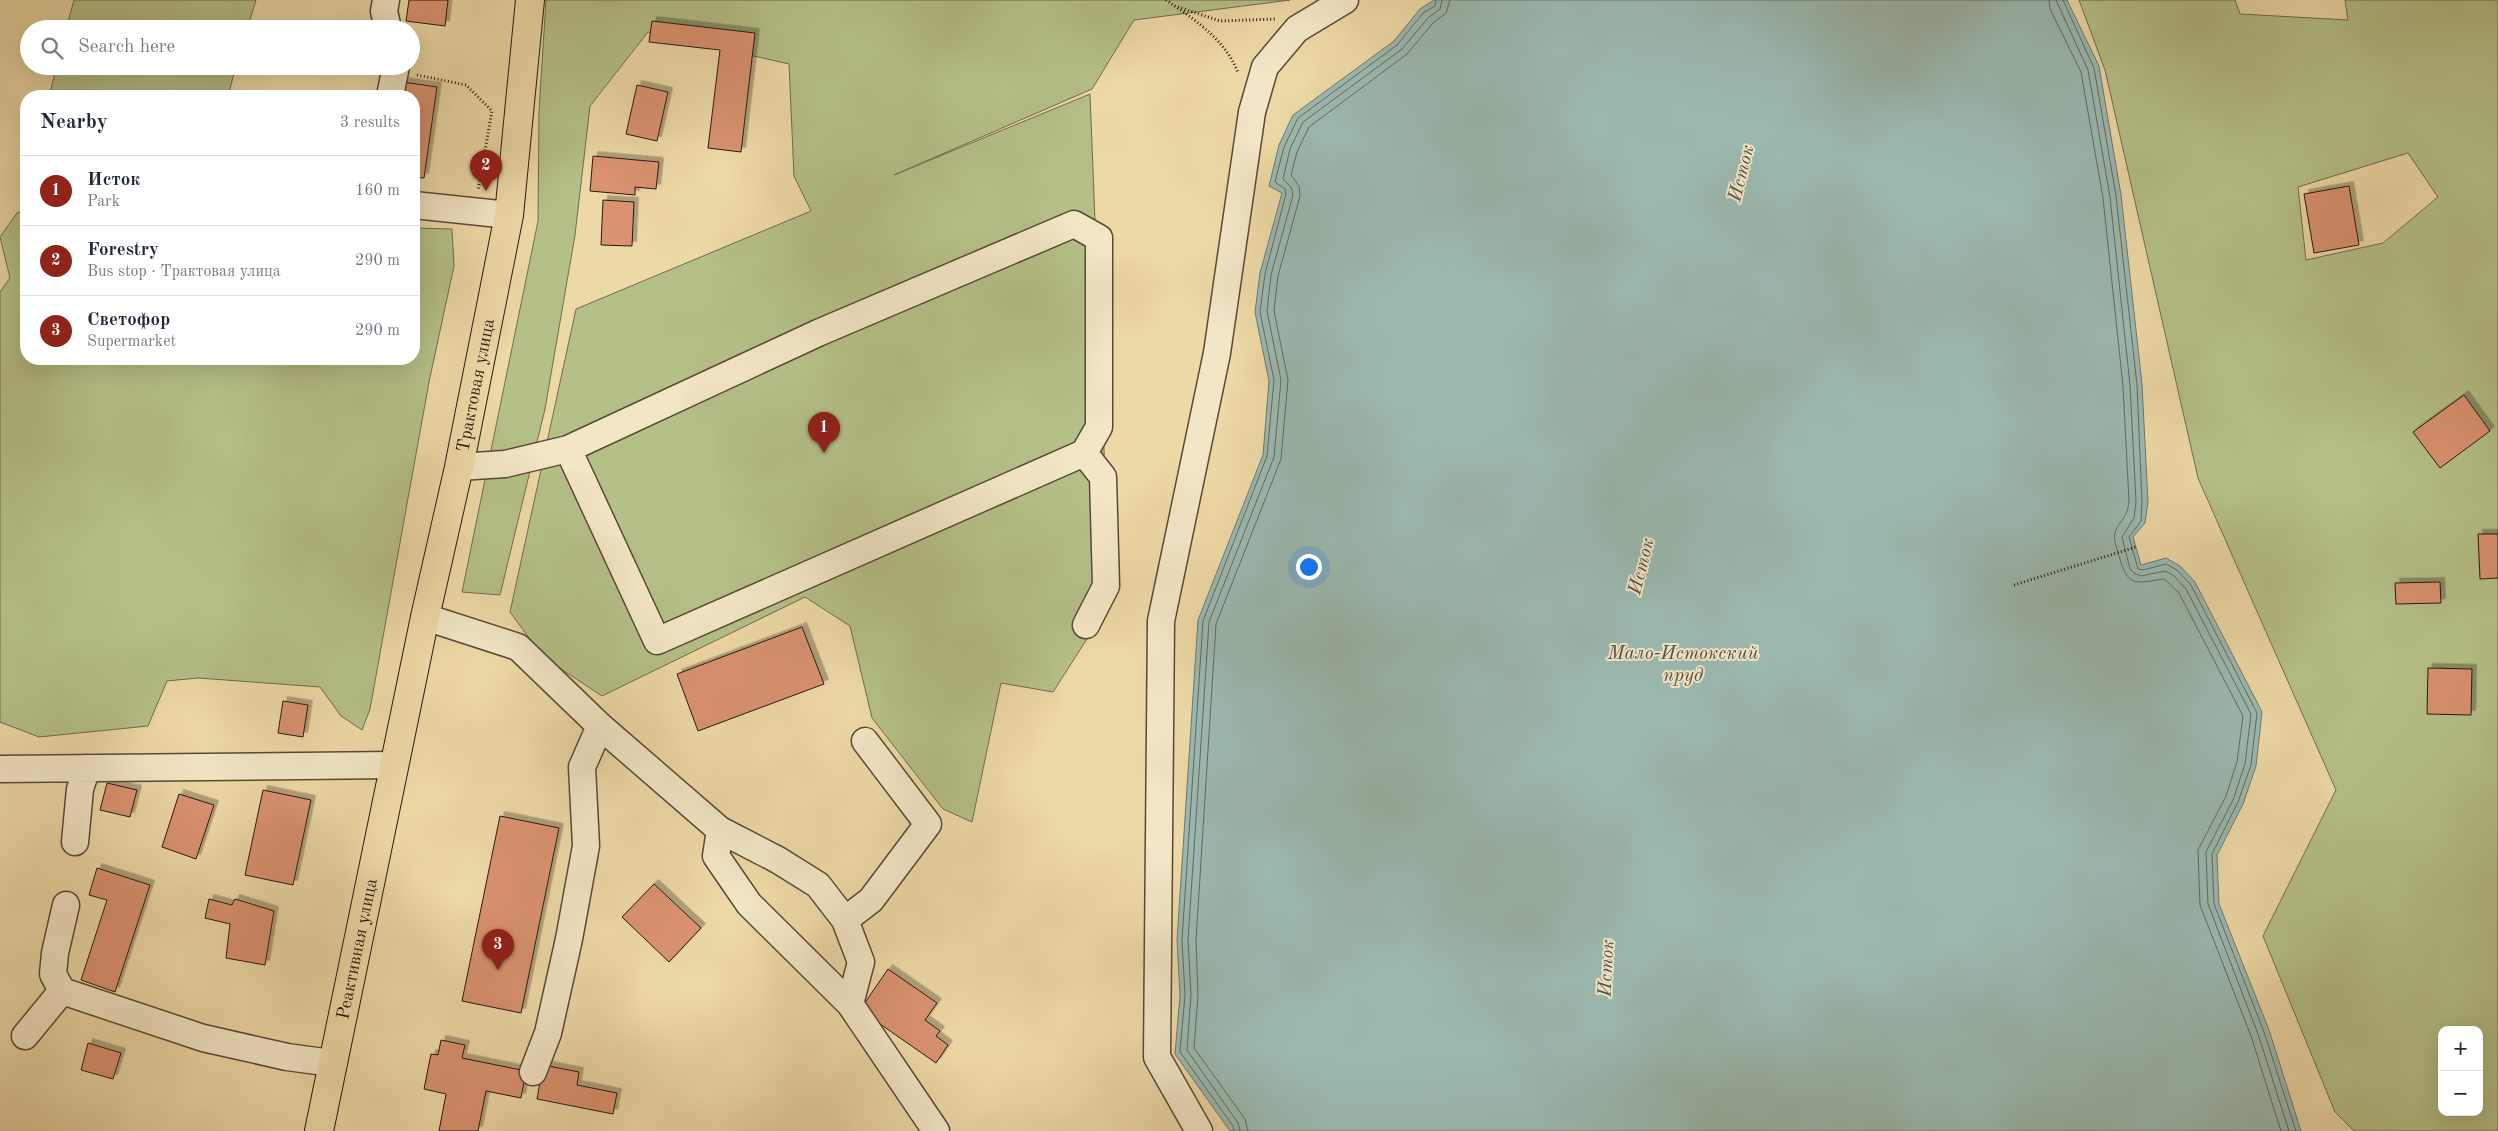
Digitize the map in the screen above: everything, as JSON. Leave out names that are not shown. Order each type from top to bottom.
[{"type":"main road","name":"Трактовая улица","points":[[394,765],[459,467],[509,215],[530,0]]},
{"type":"main road","name":"Реактивная улица","points":[[319,1131],[394,765]]},
{"type":"lane","points":[[386,0],[384,12],[386,20]]},
{"type":"lane","points":[[1199,1131],[1158,1058],[1161,621],[1217,353],[1252,112],[1265,67],[1297,29],[1345,0]]},
{"type":"lane","points":[[393,90],[400,75]]},
{"type":"lane","points":[[420,206],[509,215]]},
{"type":"lane","points":[[459,467],[505,464],[568,449],[818,333],[1074,224],[1099,238],[1100,427],[1084,453],[657,642],[568,449]]},
{"type":"lane","points":[[1084,453],[1103,478],[1106,586],[1086,625]]},
{"type":"lane","points":[[425,617],[518,647],[600,726],[720,830],[778,860],[818,885],[845,920],[861,962],[850,1004]]},
{"type":"lane","points":[[533,1072],[548,1033],[569,939],[586,846],[582,767],[600,726]]},
{"type":"lane","points":[[845,920],[871,900],[928,824],[865,741]]},
{"type":"lane","points":[[0,769],[394,765]]},
{"type":"lane","points":[[75,842],[80,789],[87,768]]},
{"type":"lane","points":[[720,830],[716,856],[749,904],[850,1004],[936,1131]]},
{"type":"lane","points":[[66,905],[55,953],[54,974],[62,991],[203,1038],[287,1057],[332,1063]]},
{"type":"lane","points":[[25,1036],[62,991]]},
{"type":"path","points":[[1166,0],[1213,34],[1235,63],[1252,112]]},
{"type":"path","points":[[1175,0],[1175,6]]},
{"type":"path","points":[[1175,6],[1220,21],[1286,18],[1297,29]]},
{"type":"path","points":[[418,75],[466,85],[492,111],[478,190]]},
{"type":"path","points":[[2014,585],[2136,547]]},
{"type":"green space","points":[[74,0],[256,0],[250,20],[68,20]]},
{"type":"green space","points":[[546,0],[1290,0],[1134,20],[1092,89],[894,175],[1090,94],[1110,603],[1053,692],[1001,683],[972,822],[943,809],[872,718],[850,626],[805,597],[602,696],[543,657],[510,612],[576,309],[811,211],[794,176],[789,64],[648,32],[590,106],[575,235],[545,409],[500,595],[462,592],[538,221],[539,111]]},
{"type":"green space","points":[[2079,0],[2235,0],[2240,14],[2348,20],[2345,0],[2498,0],[2498,1131],[2354,1131],[2335,1112],[2263,936],[2336,790],[2198,478],[2105,70]],"holes":[[[2408,153],[2438,197],[2383,243],[2306,260],[2298,187]]]},
{"type":"green space","points":[[55,75],[234,75],[230,90],[51,90]]},
{"type":"green space","points":[[20,212],[20,365],[420,365],[420,228],[452,229],[454,266],[429,382],[370,709],[362,730],[341,716],[320,687],[198,678],[167,681],[148,726],[39,737],[0,722],[0,292],[10,278],[0,237],[17,213]]},
{"type":"water","name":"Мало-Истокский пруд","points":[[1434,0],[2067,0],[2099,66],[2121,195],[2142,384],[2148,502],[2145,523],[2133,537],[2141,565],[2166,558],[2180,566],[2195,582],[2262,712],[2256,766],[2243,804],[2217,855],[2219,904],[2269,1030],[2301,1131],[1230,1131],[1175,1054],[1180,995],[1177,940],[1198,620],[1263,455],[1269,381],[1255,312],[1260,273],[1282,193],[1269,186],[1279,145],[1293,115],[1394,41],[1420,9]]},
{"type":"building","points":[[409,0],[448,0],[445,26],[420,23],[420,20],[406,20]]},
{"type":"building","points":[[652,21],[755,33],[741,152],[708,148],[720,50],[649,42]]},
{"type":"building","points":[[403,82],[437,87],[424,178],[420,178],[420,90],[402,90]]},
{"type":"building","points":[[637,85],[668,92],[657,141],[626,134]]},
{"type":"building","points":[[593,156],[659,162],[656,189],[635,187],[635,195],[590,191]]},
{"type":"building","points":[[2349,186],[2359,245],[2314,253],[2304,194]]},
{"type":"building","points":[[603,200],[634,202],[632,246],[601,245]]},
{"type":"building","points":[[2464,395],[2490,431],[2440,468],[2413,432]]},
{"type":"building","points":[[2478,534],[2498,534],[2498,578],[2480,579]]},
{"type":"building","points":[[2440,582],[2441,603],[2396,604],[2395,583]]},
{"type":"building","points":[[802,627],[824,684],[698,731],[677,674]]},
{"type":"building","points":[[2428,668],[2472,669],[2471,715],[2427,714]]},
{"type":"building","points":[[283,701],[308,705],[303,737],[278,733]]},
{"type":"building","points":[[107,783],[137,790],[130,817],[100,810]]},
{"type":"building","points":[[263,790],[311,800],[293,885],[245,875]]},
{"type":"building","points":[[179,794],[214,805],[196,859],[162,847]]},
{"type":"building","points":[[500,816],[559,828],[521,1013],[462,1001]]},
{"type":"building","points":[[97,868],[150,885],[115,992],[81,980],[107,900],[89,895]]},
{"type":"building","points":[[654,884],[701,928],[669,962],[622,917]]},
{"type":"building","points":[[209,899],[232,905],[235,899],[274,911],[265,965],[226,958],[230,924],[205,918]]},
{"type":"building","points":[[888,969],[937,1003],[925,1020],[940,1031],[936,1036],[948,1045],[936,1063],[860,1010]]},
{"type":"building","points":[[441,1040],[465,1045],[462,1058],[526,1071],[521,1098],[486,1091],[478,1131],[439,1131],[446,1094],[424,1089],[431,1054],[438,1055]]},
{"type":"building","points":[[88,1043],[121,1053],[113,1079],[81,1070]]},
{"type":"building","points":[[543,1065],[579,1072],[577,1085],[617,1093],[613,1114],[537,1099]]},
{"type":"place","name":"Forestry","points":[[486,191]]},
{"type":"place","name":"Исток","points":[[824,453]]},
{"type":"place","name":"Светофор","points":[[498,970]]}]
